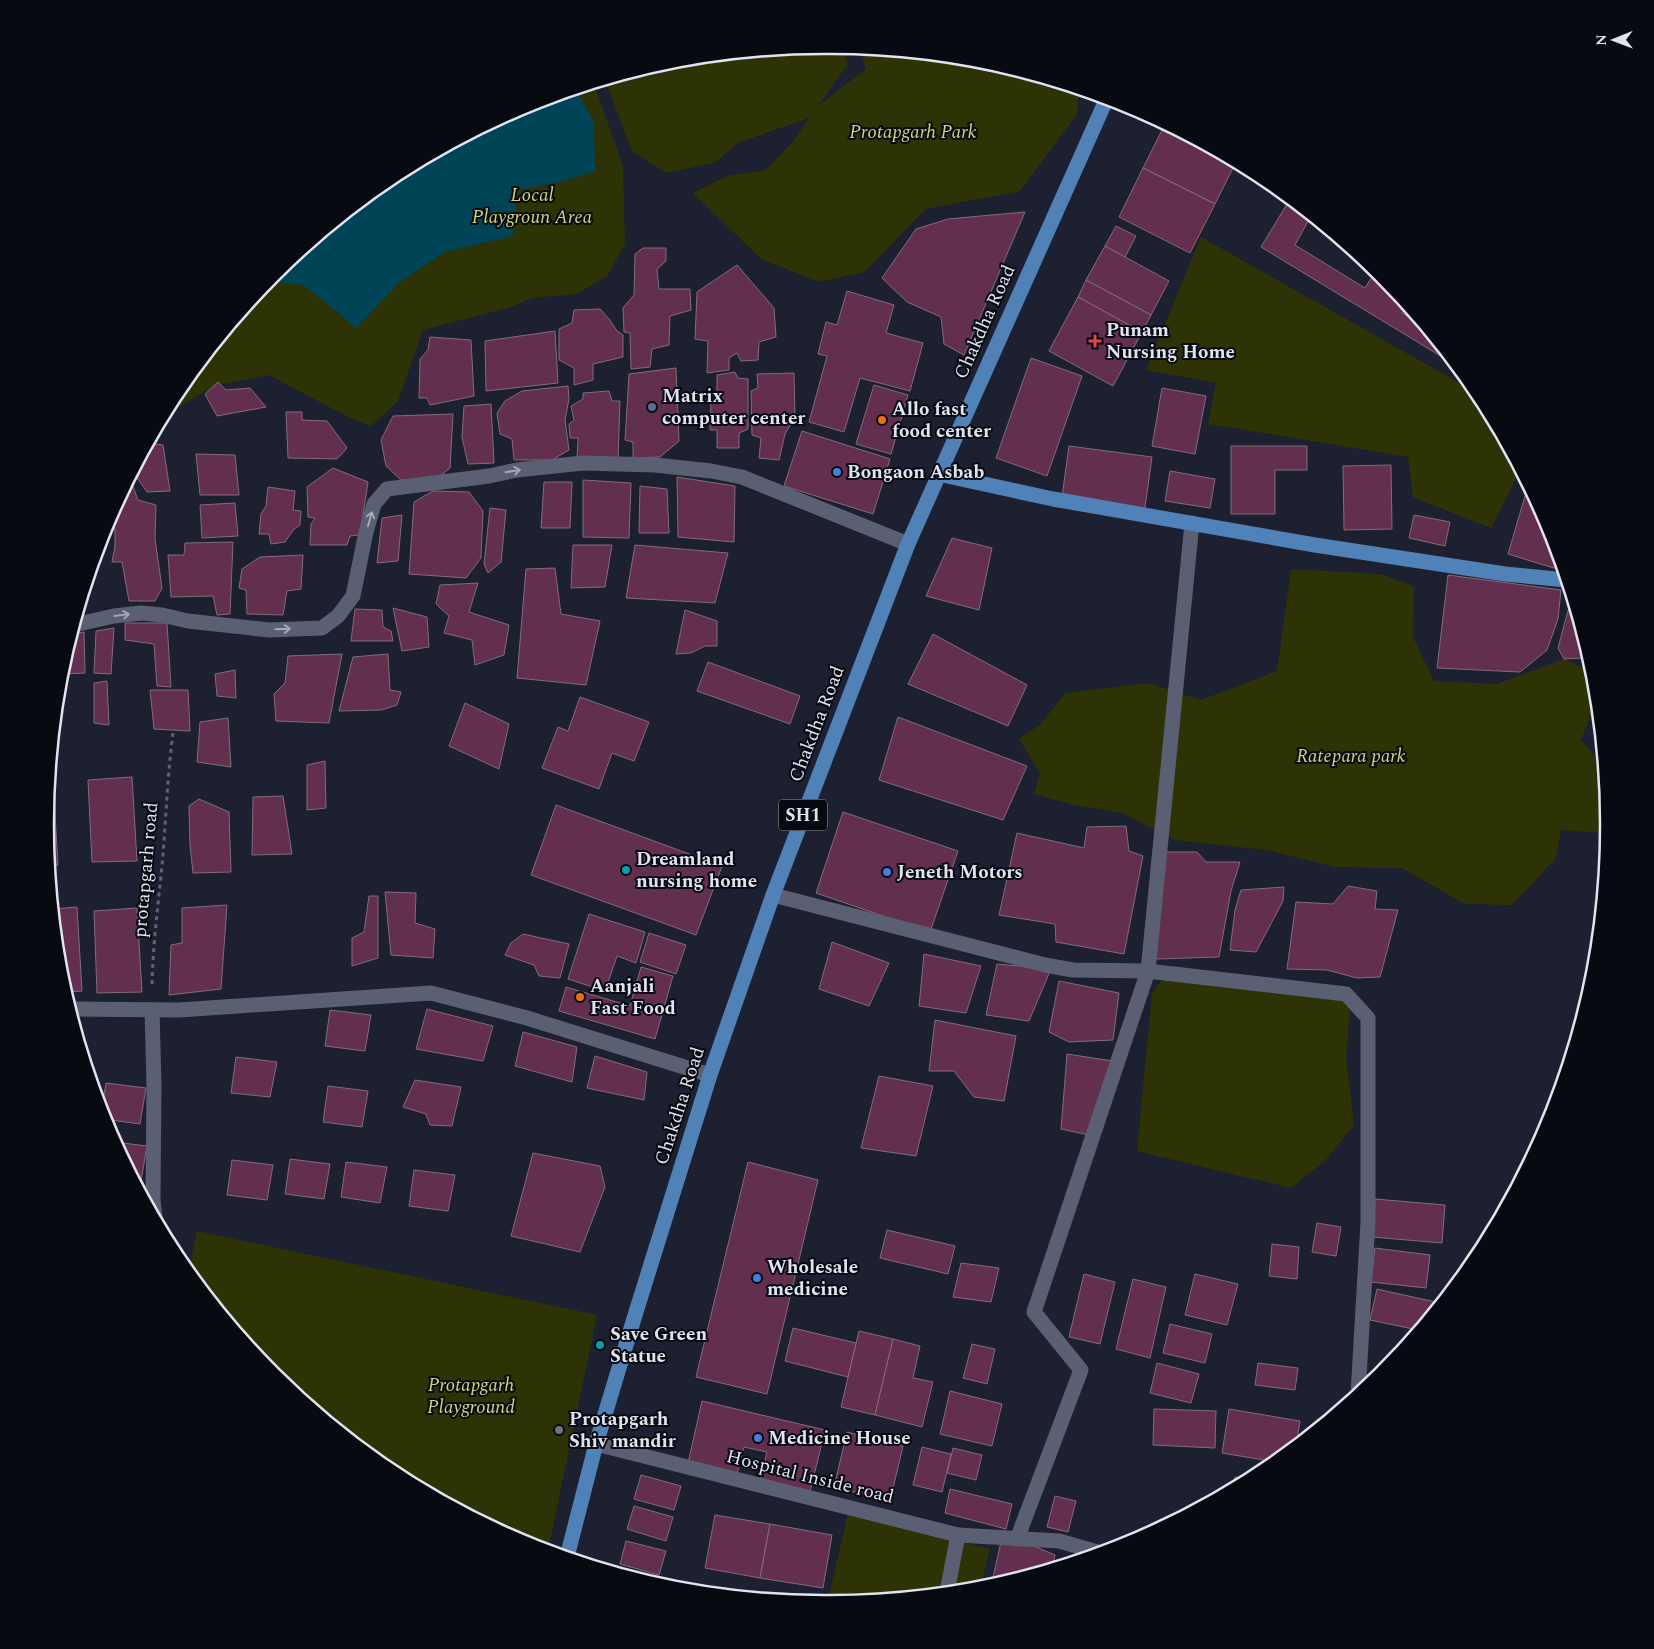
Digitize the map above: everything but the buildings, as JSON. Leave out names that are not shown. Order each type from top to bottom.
[{"type":"main road","name":"Chakdha Road","points":[[568,1551],[596,1444],[710,1075],[773,895],[908,544],[1104,105]]},
{"type":"main road","points":[[938,474],[1053,499],[1315,545],[1504,574],[1560,579]]},
{"type":"street","points":[[80,624],[141,613],[162,614],[188,621],[268,630],[322,628],[338,616],[353,596],[366,532],[374,504],[387,489],[489,476],[517,470],[567,465],[655,465],[711,471],[742,477],[908,544]]},
{"type":"street","points":[[1017,1539],[1081,1370],[1034,1312],[1148,971],[1192,523]]},
{"type":"street","points":[[773,895],[1045,965],[1073,970],[1148,971],[1346,994],[1368,1018],[1368,1222],[1359,1385]]},
{"type":"street","points":[[77,1009],[179,1010],[431,993],[527,1018],[710,1075]]},
{"type":"street","points":[[152,1010],[153,1203]]},
{"type":"street","name":"Hospital Inside road","points":[[596,1444],[958,1535],[1059,1541],[1089,1550]]},
{"type":"street","points":[[948,1586],[958,1535]]},
{"type":"path","name":"protapgarh road","points":[[152,1010],[153,943],[162,866],[172,733]]},
{"type":"green space","name":"Protapgarh Park","points":[[844,54],[848,64],[818,106],[866,69],[861,55],[930,60],[980,69],[1029,80],[1079,96],[1077,114],[1020,191],[926,209],[864,272],[820,282],[761,259],[693,193],[727,176],[766,170],[795,139],[809,118],[740,142],[714,163],[666,173],[632,151],[607,86],[674,69],[724,60],[774,55]]},
{"type":"green space","name":"Local Playgroun Area","points":[[596,89],[623,166],[625,244],[607,276],[577,294],[532,298],[508,308],[423,330],[398,401],[371,426],[350,418],[269,375],[216,385],[176,409],[213,355],[245,316],[279,279],[355,213],[439,157],[484,133],[530,112]]},
{"type":"green space","points":[[1201,237],[1462,384],[1497,439],[1517,477],[1491,528],[1413,497],[1408,457],[1208,424],[1216,383],[1146,370]]},
{"type":"green space","name":"Ratepara park","points":[[1291,569],[1380,574],[1414,586],[1413,637],[1434,681],[1497,684],[1564,659],[1584,668],[1592,712],[1581,740],[1598,760],[1600,832],[1561,830],[1556,858],[1512,905],[1465,904],[1402,868],[1335,867],[1266,850],[1175,840],[1123,813],[1074,805],[1034,794],[1040,773],[1019,739],[1041,724],[1065,693],[1147,683],[1201,700],[1277,671]]},
{"type":"green space","points":[[1167,973],[1351,997],[1346,1056],[1354,1125],[1325,1161],[1291,1188],[1137,1151],[1152,994]]},
{"type":"green space","name":"Protapgarh Playground","points":[[197,1231],[597,1315],[549,1544],[484,1516],[439,1492],[355,1436],[279,1370],[213,1294],[190,1262]]},
{"type":"green space","points":[[848,1514],[990,1549],[982,1579],[930,1589],[880,1594],[829,1595]]},
{"type":"water","points":[[579,94],[594,122],[595,171],[561,182],[518,190],[513,236],[445,252],[399,283],[356,328],[304,285],[276,282],[316,245],[355,213],[396,184],[439,157],[484,133],[530,112]]},
{"type":"place","name":"Punam Nursing Home","points":[[1095,341]]},
{"type":"place","name":"Matrix computer center","points":[[652,407]]},
{"type":"place","name":"Allo fast food center","points":[[882,420]]},
{"type":"place","name":"Bongaon Asbab","points":[[837,472]]},
{"type":"place","name":"Dreamland nursing home","points":[[626,870]]},
{"type":"place","name":"Jeneth Motors","points":[[887,872]]},
{"type":"place","name":"Aanjali Fast Food","points":[[580,997]]},
{"type":"place","name":"Wholesale medicine","points":[[757,1278]]},
{"type":"place","name":"Save Green Statue","points":[[600,1345]]},
{"type":"place","name":"Protapgarh Shiv mandir","points":[[559,1430]]},
{"type":"place","name":"Medicine House","points":[[758,1438]]}]
